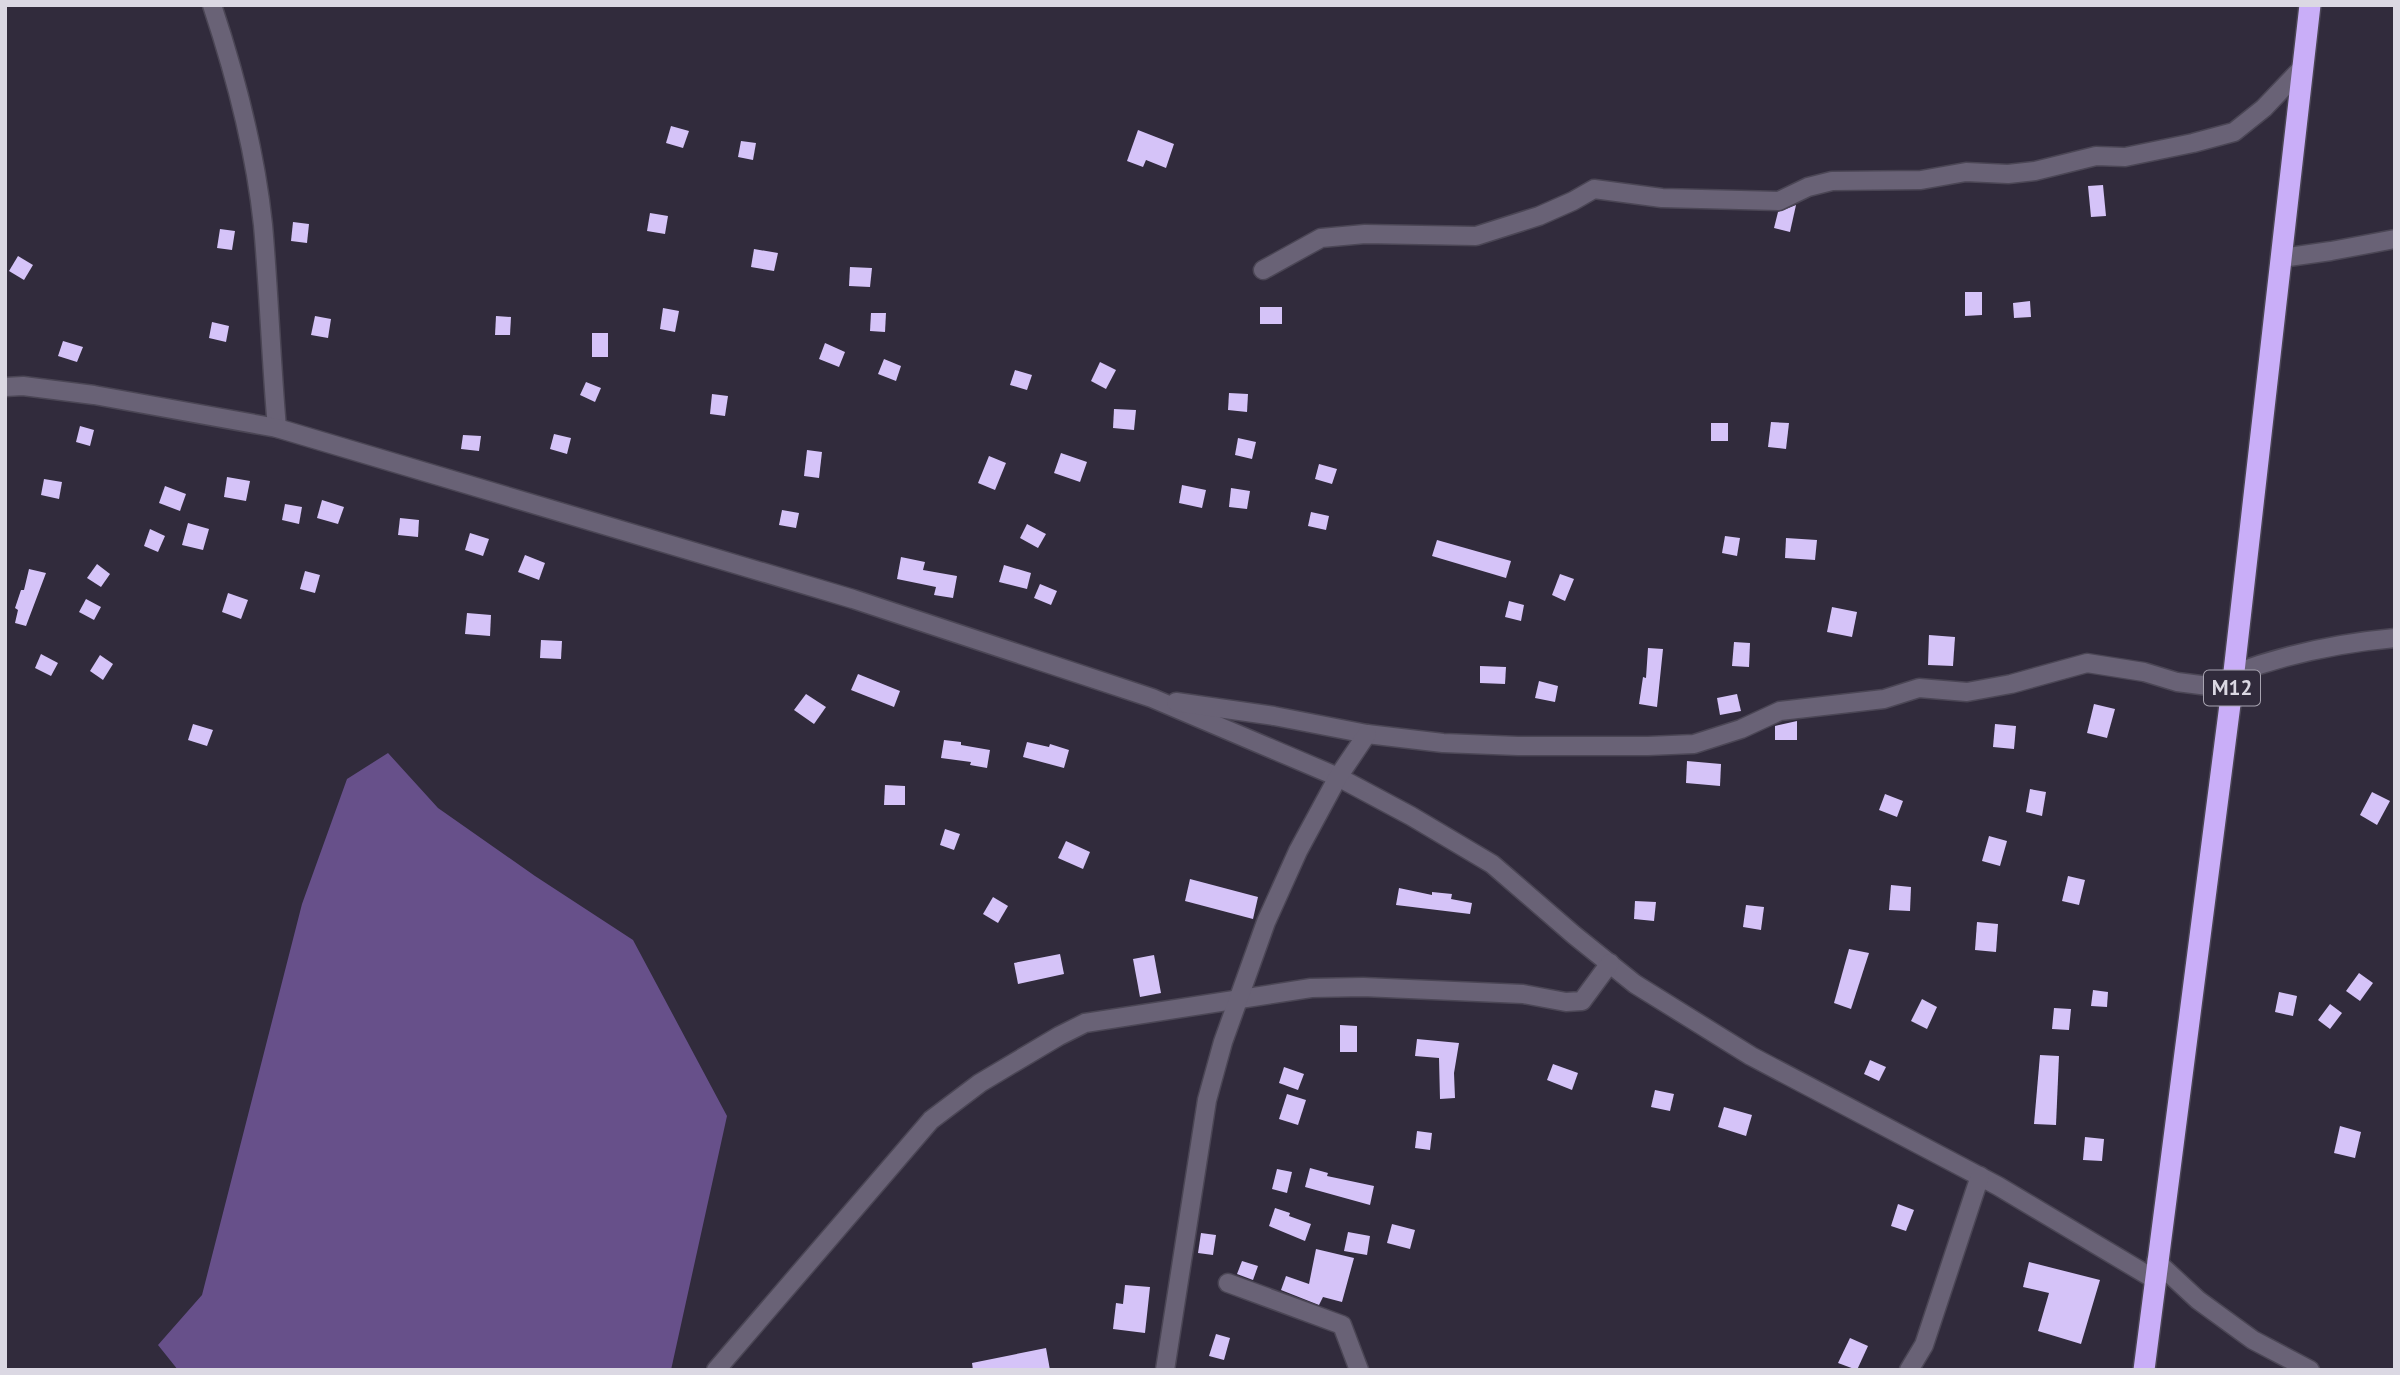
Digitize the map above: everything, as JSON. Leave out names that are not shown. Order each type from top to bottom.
[{"type":"highway","name":"M12","points":[[2144,1370],[2232,681],[2310,5]]},
{"type":"street","points":[[212,5],[235,75],[263,224],[276,428]]},
{"type":"street","points":[[1263,270],[1321,238],[1365,234],[1476,236],[1539,216],[1594,189],[1662,198],[1779,201],[1808,187],[1832,181],[1921,180],[1966,172],[2008,174],[2035,171],[2096,156],[2125,157],[2234,132],[2264,108],[2303,67]]},
{"type":"street","points":[[2281,258],[2395,239]]},
{"type":"street","points":[[5,387],[23,386],[94,395],[276,428],[853,599],[1152,698],[1338,777],[1492,864],[1635,984],[1751,1056],[2155,1270],[2253,1340],[2310,1370]]},
{"type":"street","points":[[1152,698],[1274,716],[1367,734],[1443,743],[1506,746],[1694,744],[1741,729],[1780,711],[1884,699],[1919,688],[1967,692],[2011,684],[2087,663],[2144,671],[2177,682],[2232,681],[2277,657],[2358,641],[2395,638]]},
{"type":"street","points":[[1165,1370],[1207,1100],[1223,1042],[1272,910],[1298,851],[1338,777],[1367,734]]},
{"type":"street","points":[[716,1370],[931,1120],[979,1083],[1086,1023],[1311,988],[1363,987],[1523,994],[1566,1002],[1582,1001],[1610,963]]},
{"type":"street","points":[[1909,1370],[1924,1345],[1980,1177]]},
{"type":"street","points":[[1228,1283],[1342,1325],[1359,1370]]},
{"type":"shaded area","points":[[388,753],[438,808],[633,940],[727,1116],[671,1370],[178,1370],[158,1345],[202,1295],[302,904],[347,779]]},
{"type":"building","points":[[671,126],[689,131],[683,148],[666,143]]},
{"type":"building","points":[[1138,130],[1174,144],[1166,168],[1146,160],[1143,167],[1127,161]]},
{"type":"building","points":[[741,141],[756,143],[753,160],[738,157]]},
{"type":"building","points":[[2103,185],[2106,216],[2091,217],[2088,186]]},
{"type":"building","points":[[1796,205],[1790,232],[1774,228],[1778,212]]},
{"type":"building","points":[[650,213],[668,216],[665,234],[647,231]]},
{"type":"building","points":[[293,222],[309,224],[307,243],[291,241]]},
{"type":"building","points":[[220,229],[235,231],[232,250],[217,248]]},
{"type":"building","points":[[754,249],[778,253],[774,271],[751,267]]},
{"type":"building","points":[[18,256],[33,265],[24,280],[9,271]]},
{"type":"building","points":[[850,267],[872,268],[870,287],[849,286]]},
{"type":"building","points":[[1965,292],[1982,292],[1982,315],[1965,316]]},
{"type":"building","points":[[2030,301],[2031,317],[2014,318],[2013,303]]},
{"type":"building","points":[[1260,307],[1282,307],[1282,324],[1260,324]]},
{"type":"building","points":[[663,308],[679,311],[675,332],[660,329]]},
{"type":"building","points":[[871,313],[886,313],[885,332],[870,331]]},
{"type":"building","points":[[315,316],[331,319],[328,338],[311,335]]},
{"type":"building","points":[[496,316],[511,317],[510,335],[495,335]]},
{"type":"building","points":[[212,322],[229,326],[226,342],[209,338]]},
{"type":"building","points":[[592,333],[608,333],[608,357],[592,357]]},
{"type":"building","points":[[63,341],[83,347],[77,362],[58,356]]},
{"type":"building","points":[[825,343],[845,352],[839,367],[819,359]]},
{"type":"building","points":[[884,359],[901,366],[896,381],[878,374]]},
{"type":"building","points":[[1100,362],[1116,370],[1106,389],[1091,381]]},
{"type":"building","points":[[1015,370],[1032,375],[1027,390],[1010,385]]},
{"type":"building","points":[[586,382],[601,388],[595,402],[580,395]]},
{"type":"building","points":[[1229,393],[1248,394],[1247,412],[1228,410]]},
{"type":"building","points":[[712,394],[728,396],[725,416],[710,414]]},
{"type":"building","points":[[1114,409],[1136,410],[1134,430],[1113,428]]},
{"type":"building","points":[[1771,422],[1789,423],[1786,449],[1768,447]]},
{"type":"building","points":[[1711,423],[1728,423],[1728,441],[1711,441]]},
{"type":"building","points":[[80,426],[94,430],[90,446],[76,442]]},
{"type":"building","points":[[554,434],[571,438],[567,454],[550,449]]},
{"type":"building","points":[[463,435],[481,436],[479,451],[461,449]]},
{"type":"building","points":[[1238,438],[1256,442],[1252,459],[1235,455]]},
{"type":"building","points":[[807,450],[822,452],[819,478],[804,476]]},
{"type":"building","points":[[1061,453],[1087,462],[1080,482],[1054,473]]},
{"type":"building","points":[[989,456],[1006,463],[995,490],[978,483]]},
{"type":"building","points":[[1319,464],[1337,469],[1332,484],[1315,479]]},
{"type":"building","points":[[227,477],[250,481],[246,501],[224,497]]},
{"type":"building","points":[[44,479],[62,482],[59,499],[41,495]]},
{"type":"building","points":[[1182,485],[1206,490],[1202,508],[1179,503]]},
{"type":"building","points":[[165,486],[186,494],[180,511],[159,503]]},
{"type":"building","points":[[1231,488],[1250,491],[1247,509],[1229,507]]},
{"type":"building","points":[[322,500],[344,507],[338,524],[317,518]]},
{"type":"building","points":[[285,504],[302,507],[299,524],[282,520]]},
{"type":"building","points":[[782,510],[799,513],[796,528],[779,525]]},
{"type":"building","points":[[1311,512],[1329,516],[1326,530],[1308,526]]},
{"type":"building","points":[[400,518],[419,520],[418,537],[398,535]]},
{"type":"building","points":[[188,523],[209,529],[203,550],[182,545]]},
{"type":"building","points":[[1027,524],[1046,534],[1038,548],[1020,538]]},
{"type":"building","points":[[150,529],[165,536],[158,552],[144,546]]},
{"type":"building","points":[[470,533],[489,539],[483,556],[465,550]]},
{"type":"building","points":[[1725,536],[1740,538],[1737,556],[1722,553]]},
{"type":"building","points":[[1786,538],[1817,540],[1815,560],[1785,558]]},
{"type":"building","points":[[1437,540],[1511,561],[1506,578],[1432,556]]},
{"type":"building","points":[[525,555],[545,563],[539,580],[518,572]]},
{"type":"building","points":[[901,557],[925,562],[923,570],[957,576],[953,598],[934,595],[936,587],[897,579]]},
{"type":"building","points":[[97,564],[110,574],[101,587],[87,578]]},
{"type":"building","points":[[1004,565],[1031,573],[1027,589],[999,582]]},
{"type":"building","points":[[29,569],[46,573],[26,626],[15,623],[18,610],[15,608],[21,590],[24,590]]},
{"type":"building","points":[[305,571],[320,575],[315,593],[300,589]]},
{"type":"building","points":[[1560,574],[1574,579],[1565,601],[1552,595]]},
{"type":"building","points":[[1040,584],[1057,591],[1051,605],[1034,598]]},
{"type":"building","points":[[228,593],[248,600],[241,619],[222,612]]},
{"type":"building","points":[[86,599],[101,607],[94,620],[79,612]]},
{"type":"building","points":[[1509,601],[1524,605],[1521,621],[1505,617]]},
{"type":"building","points":[[1832,607],[1857,612],[1852,637],[1827,632]]},
{"type":"building","points":[[467,613],[491,615],[490,636],[465,634]]},
{"type":"building","points":[[1929,635],[1955,637],[1953,666],[1928,665]]},
{"type":"building","points":[[541,640],[562,641],[561,659],[540,658]]},
{"type":"building","points":[[1734,642],[1750,643],[1749,667],[1732,666]]},
{"type":"building","points":[[1648,648],[1663,649],[1657,707],[1639,704],[1643,677],[1646,678]]},
{"type":"building","points":[[41,654],[58,663],[51,676],[35,668]]},
{"type":"building","points":[[100,655],[113,664],[103,680],[90,671]]},
{"type":"building","points":[[1480,666],[1506,667],[1505,684],[1480,683]]},
{"type":"building","points":[[858,674],[900,691],[894,707],[851,690]]},
{"type":"building","points":[[1539,681],[1558,686],[1555,702],[1535,698]]},
{"type":"building","points":[[806,694],[826,707],[814,724],[794,710]]},
{"type":"building","points":[[1737,694],[1741,711],[1720,715],[1717,698]]},
{"type":"building","points":[[2094,704],[2115,709],[2107,738],[2087,733]]},
{"type":"building","points":[[1797,721],[1797,740],[1775,740],[1775,726]]},
{"type":"building","points":[[193,724],[213,730],[207,746],[188,740]]},
{"type":"building","points":[[1995,724],[2016,726],[2014,749],[1993,747]]},
{"type":"building","points":[[944,740],[990,750],[987,768],[970,765],[971,762],[941,758]]},
{"type":"building","points":[[1027,742],[1049,747],[1050,744],[1069,750],[1064,768],[1023,757]]},
{"type":"building","points":[[1687,761],[1721,764],[1720,786],[1686,783]]},
{"type":"building","points":[[885,785],[905,786],[905,805],[884,805]]},
{"type":"building","points":[[2030,789],[2046,792],[2042,816],[2026,812]]},
{"type":"building","points":[[2372,792],[2390,801],[2377,825],[2360,815]]},
{"type":"building","points":[[1885,794],[1903,801],[1897,817],[1879,810]]},
{"type":"building","points":[[945,829],[960,834],[954,850],[940,845]]},
{"type":"building","points":[[1989,836],[2007,841],[2000,866],[1982,861]]},
{"type":"building","points":[[1066,841],[1090,852],[1083,869],[1058,858]]},
{"type":"building","points":[[2068,876],[2085,880],[2079,905],[2062,901]]},
{"type":"building","points":[[1190,879],[1258,897],[1253,919],[1185,901]]},
{"type":"building","points":[[1891,885],[1911,887],[1910,911],[1889,910]]},
{"type":"building","points":[[1399,888],[1432,895],[1432,892],[1452,894],[1451,899],[1472,903],[1470,914],[1396,905]]},
{"type":"building","points":[[993,897],[1008,906],[998,923],[983,914]]},
{"type":"building","points":[[1635,901],[1656,902],[1654,921],[1634,919]]},
{"type":"building","points":[[1746,905],[1764,907],[1761,930],[1743,927]]},
{"type":"building","points":[[1977,922],[1998,924],[1996,952],[1975,950]]},
{"type":"building","points":[[1849,949],[1869,953],[1851,1009],[1834,1003]]},
{"type":"building","points":[[1060,954],[1064,974],[1018,984],[1014,963]]},
{"type":"building","points":[[1154,955],[1161,993],[1140,997],[1133,959]]},
{"type":"building","points":[[2359,973],[2373,983],[2360,1001],[2346,991]]},
{"type":"building","points":[[2093,990],[2108,992],[2107,1007],[2091,1006]]},
{"type":"building","points":[[2279,992],[2297,996],[2293,1016],[2275,1012]]},
{"type":"building","points":[[1922,999],[1937,1007],[1927,1029],[1911,1021]]},
{"type":"building","points":[[2330,1004],[2342,1013],[2330,1029],[2318,1020]]},
{"type":"building","points":[[2054,1008],[2071,1009],[2069,1030],[2052,1029]]},
{"type":"building","points":[[1340,1025],[1357,1026],[1357,1052],[1340,1052]]},
{"type":"building","points":[[1417,1039],[1459,1043],[1454,1073],[1455,1098],[1440,1099],[1439,1058],[1415,1056]]},
{"type":"building","points":[[2040,1055],[2059,1056],[2056,1125],[2034,1124]]},
{"type":"building","points":[[1870,1060],[1886,1067],[1879,1081],[1864,1074]]},
{"type":"building","points":[[1553,1064],[1578,1073],[1572,1090],[1547,1080]]},
{"type":"building","points":[[1284,1067],[1304,1074],[1298,1090],[1279,1083]]},
{"type":"building","points":[[1655,1090],[1674,1094],[1670,1111],[1651,1107]]},
{"type":"building","points":[[1287,1094],[1306,1100],[1298,1125],[1279,1119]]},
{"type":"building","points":[[1724,1107],[1752,1115],[1746,1136],[1718,1127]]},
{"type":"building","points":[[2340,1126],[2361,1132],[2355,1158],[2334,1153]]},
{"type":"building","points":[[1417,1131],[1432,1133],[1430,1150],[1415,1148]]},
{"type":"building","points":[[2085,1137],[2104,1139],[2102,1161],[2083,1160]]},
{"type":"building","points":[[1310,1168],[1328,1173],[1327,1176],[1374,1186],[1370,1205],[1305,1187]]},
{"type":"building","points":[[1277,1169],[1292,1172],[1287,1193],[1272,1189]]},
{"type":"building","points":[[1898,1204],[1914,1210],[1906,1231],[1891,1226]]},
{"type":"building","points":[[1275,1208],[1311,1224],[1305,1241],[1269,1226]]},
{"type":"building","points":[[1392,1224],[1415,1230],[1410,1249],[1387,1243]]},
{"type":"building","points":[[1348,1232],[1370,1236],[1367,1255],[1344,1251]]},
{"type":"building","points":[[1201,1233],[1216,1235],[1213,1255],[1198,1253]]},
{"type":"building","points":[[1316,1249],[1354,1258],[1342,1302],[1323,1297],[1319,1305],[1281,1290],[1286,1276],[1309,1284]]},
{"type":"building","points":[[1242,1261],[1258,1266],[1253,1280],[1237,1274]]},
{"type":"building","points":[[2029,1262],[2100,1280],[2081,1344],[2038,1331],[2049,1293],[2023,1287]]},
{"type":"building","points":[[1125,1285],[1150,1287],[1145,1333],[1113,1329],[1116,1303],[1123,1304]]},
{"type":"building","points":[[1216,1334],[1230,1338],[1224,1360],[1209,1356]]},
{"type":"building","points":[[1850,1338],[1868,1346],[1857,1370],[1838,1363]]},
{"type":"building","points":[[1046,1348],[1050,1370],[973,1370],[972,1363]]}]
